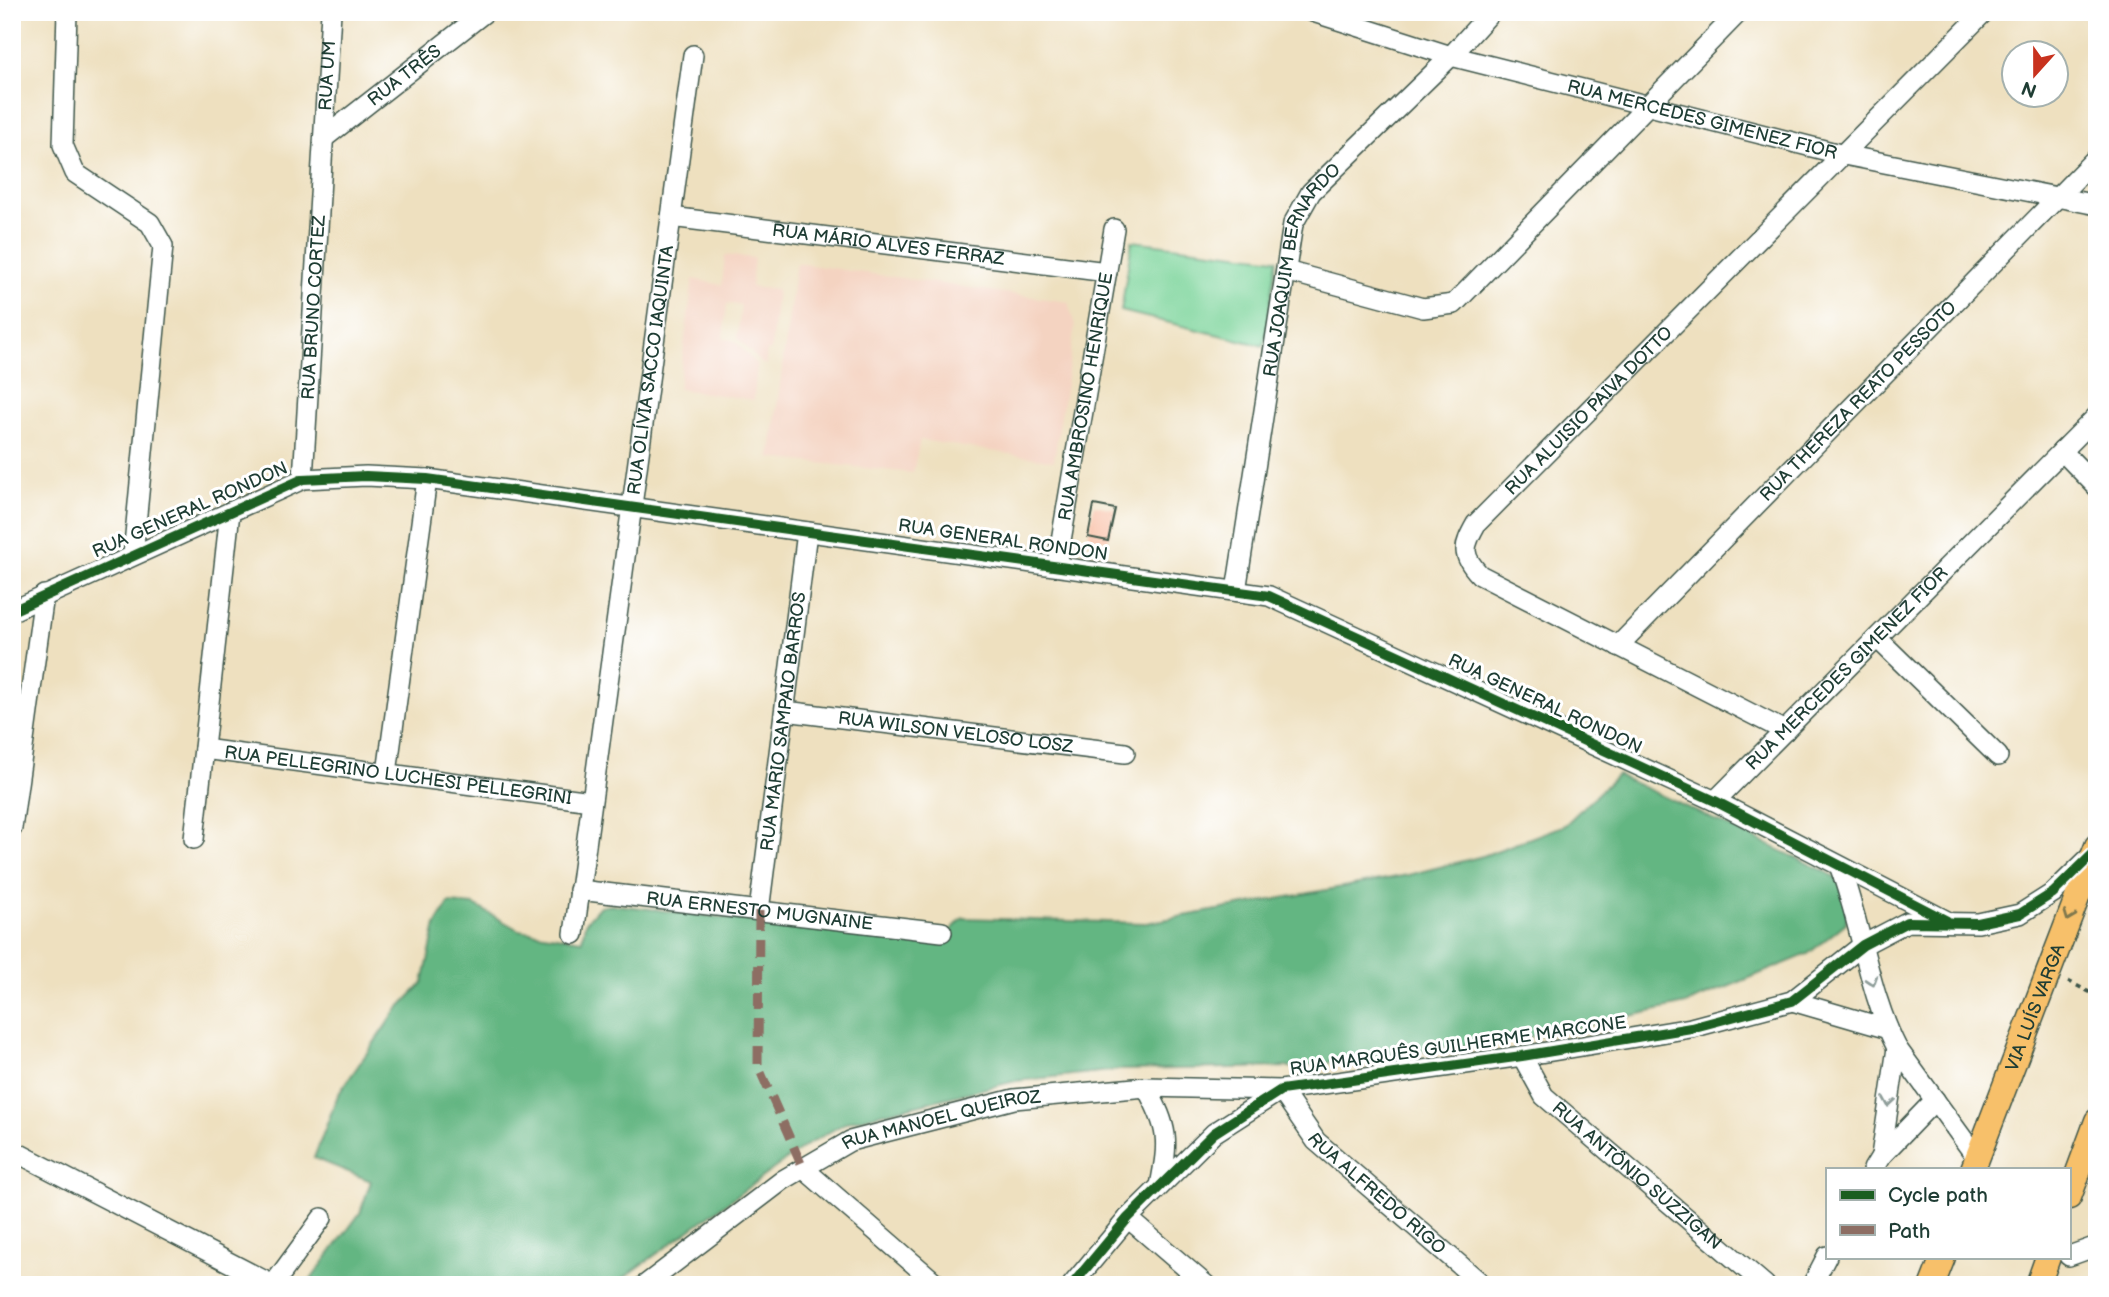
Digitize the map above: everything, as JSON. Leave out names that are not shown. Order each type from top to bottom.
[{"type":"main road","name":"VIA LUÍS VARGA","points":[[1975,1164],[2096,849]]},
{"type":"main road","points":[[2070,1195],[2095,1136]]},
{"type":"main road","points":[[1932,1285],[1946,1258]]},
{"type":"main road","points":[[1943,1285],[1946,1258]]},
{"type":"street","points":[[67,12],[63,145],[75,173],[150,223],[163,246],[133,555]]},
{"type":"street","name":"RUA UM","points":[[324,138],[331,12]]},
{"type":"street","name":"RUA MERCEDES GIMENEZ FIOR","points":[[1313,12],[1451,56],[1844,155],[2097,205]]},
{"type":"street","name":"RUA JOAQUIM BERNARDO","points":[[1236,591],[1293,224],[1311,192],[1451,56],[1491,12]]},
{"type":"street","points":[[1286,271],[1423,308],[1454,304],[1739,12]]},
{"type":"street","name":"RUA ALUISIO PAIVA DOTTO","points":[[1785,731],[1480,575],[1468,562],[1465,543],[1476,524],[1984,12]]},
{"type":"street","name":"RUA TRÊS","points":[[324,138],[485,13]]},
{"type":"street","name":"RUA OLÍVIA SACCO IAQUINTA","points":[[574,934],[693,55]]},
{"type":"street","name":"RUA BRUNO CORTEZ","points":[[303,479],[324,138]]},
{"type":"street","name":"RUA THEREZA REATO PESSOTO","points":[[1618,646],[2097,157]]},
{"type":"street","name":"RUA MÁRIO ALVES FERRAZ","points":[[671,217],[1107,272]]},
{"type":"street","name":"RUA AMBROSINO HENRIQUE","points":[[1056,564],[1114,229]]},
{"type":"street","name":"RUA MERCEDES GIMENEZ FIOR","points":[[1715,801],[2097,416]]},
{"type":"street","points":[[2062,451],[2097,487]]},
{"type":"street","name":"RUA GENERAL RONDON","points":[[12,611],[303,479],[366,476],[427,479],[1056,564],[1269,596],[1715,801],[1947,921]]},
{"type":"street","points":[[387,773],[427,479]]},
{"type":"street","points":[[194,839],[230,512]]},
{"type":"street","name":"RUA MÁRIO SAMPAIO BARROS","points":[[759,911],[807,532]]},
{"type":"street","points":[[12,828],[44,595]]},
{"type":"street","points":[[1877,638],[1998,756]]},
{"type":"street","name":"RUA WILSON VELOSO LOSZ","points":[[785,711],[1125,753]]},
{"type":"street","name":"RUA PELLEGRINO LUCHESI PELLEGRINI","points":[[204,749],[591,801]]},
{"type":"street","name":"RUA GENERAL RONDON","points":[[1863,945],[1907,922],[1978,923],[2020,914],[2053,893],[2096,849]]},
{"type":"street","points":[[1840,868],[1854,906],[1888,1030],[1897,1048],[1935,1100],[1975,1164]]},
{"type":"street","name":"RUA ERNESTO MUGNAINE","points":[[579,890],[942,932]]},
{"type":"street","name":"RUA MARQUÊS GUILHERME MARCONE","points":[[1072,1285],[1128,1218],[1214,1133],[1281,1090],[1522,1056],[1691,1028],[1792,1001],[1863,945]]},
{"type":"street","points":[[1792,1001],[1888,1030]]},
{"type":"street","points":[[1877,1162],[1897,1048]]},
{"type":"street","name":"RUA ANTÔNIO SUZZIGAN","points":[[1522,1056],[1544,1096],[1765,1285]]},
{"type":"street","points":[[1146,1087],[1164,1119],[1167,1150],[1160,1186]]},
{"type":"street","name":"RUA MANOEL QUEIROZ","points":[[648,1284],[803,1168],[850,1141],[1014,1099],[1146,1087],[1281,1090]]},
{"type":"street","name":"RUA ALFREDO RIGO","points":[[1281,1090],[1316,1141],[1483,1285]]},
{"type":"street","points":[[1877,1162],[1935,1100]]},
{"type":"street","points":[[12,1150],[273,1285],[322,1218]]},
{"type":"street","points":[[803,1168],[937,1285]]},
{"type":"street","points":[[1128,1218],[1206,1285]]},
{"type":"street","points":[[2070,1257],[2097,1246]]},
{"type":"street","points":[[1812,1285],[1826,1258]]},
{"type":"path","points":[[2048,971],[2097,996]]},
{"type":"shaded area","points":[[725,255],[754,258],[751,287],[777,290],[771,351],[767,351],[766,365],[737,338],[741,305],[727,304],[723,338],[735,341],[757,365],[754,400],[678,389],[693,279],[722,285]]},
{"type":"shaded area","points":[[796,263],[1068,302],[1075,326],[1054,461],[920,440],[913,473],[770,458]]},
{"type":"green space","points":[[1132,241],[1277,259],[1264,346],[1121,311]]},
{"type":"green space","points":[[1617,775],[1825,871],[1850,888],[1846,923],[1808,954],[1686,1004],[1542,1035],[1295,1067],[1119,1070],[1016,1081],[847,1122],[805,1146],[614,1285],[307,1285],[360,1213],[371,1181],[314,1158],[338,1095],[396,1011],[423,983],[436,925],[449,903],[474,905],[519,930],[582,940],[585,923],[600,906],[617,905],[938,943],[963,918],[1146,923],[1408,875],[1483,856],[1565,825]]},
{"type":"building","points":[[1094,505],[1115,509],[1108,541],[1088,537]]},
{"type":"marked path","points":[[759,911],[758,1066],[803,1168]]},
{"type":"cycle path","points":[[12,611],[303,479],[366,476],[427,479],[1269,596],[1715,801],[1947,921]]},
{"type":"cycle path","points":[[1072,1285],[1128,1218],[1214,1133],[1281,1090],[1522,1056],[1691,1028],[1792,1001],[1863,945],[1907,922],[1978,923],[2020,914],[2053,893],[2094,853]]}]
